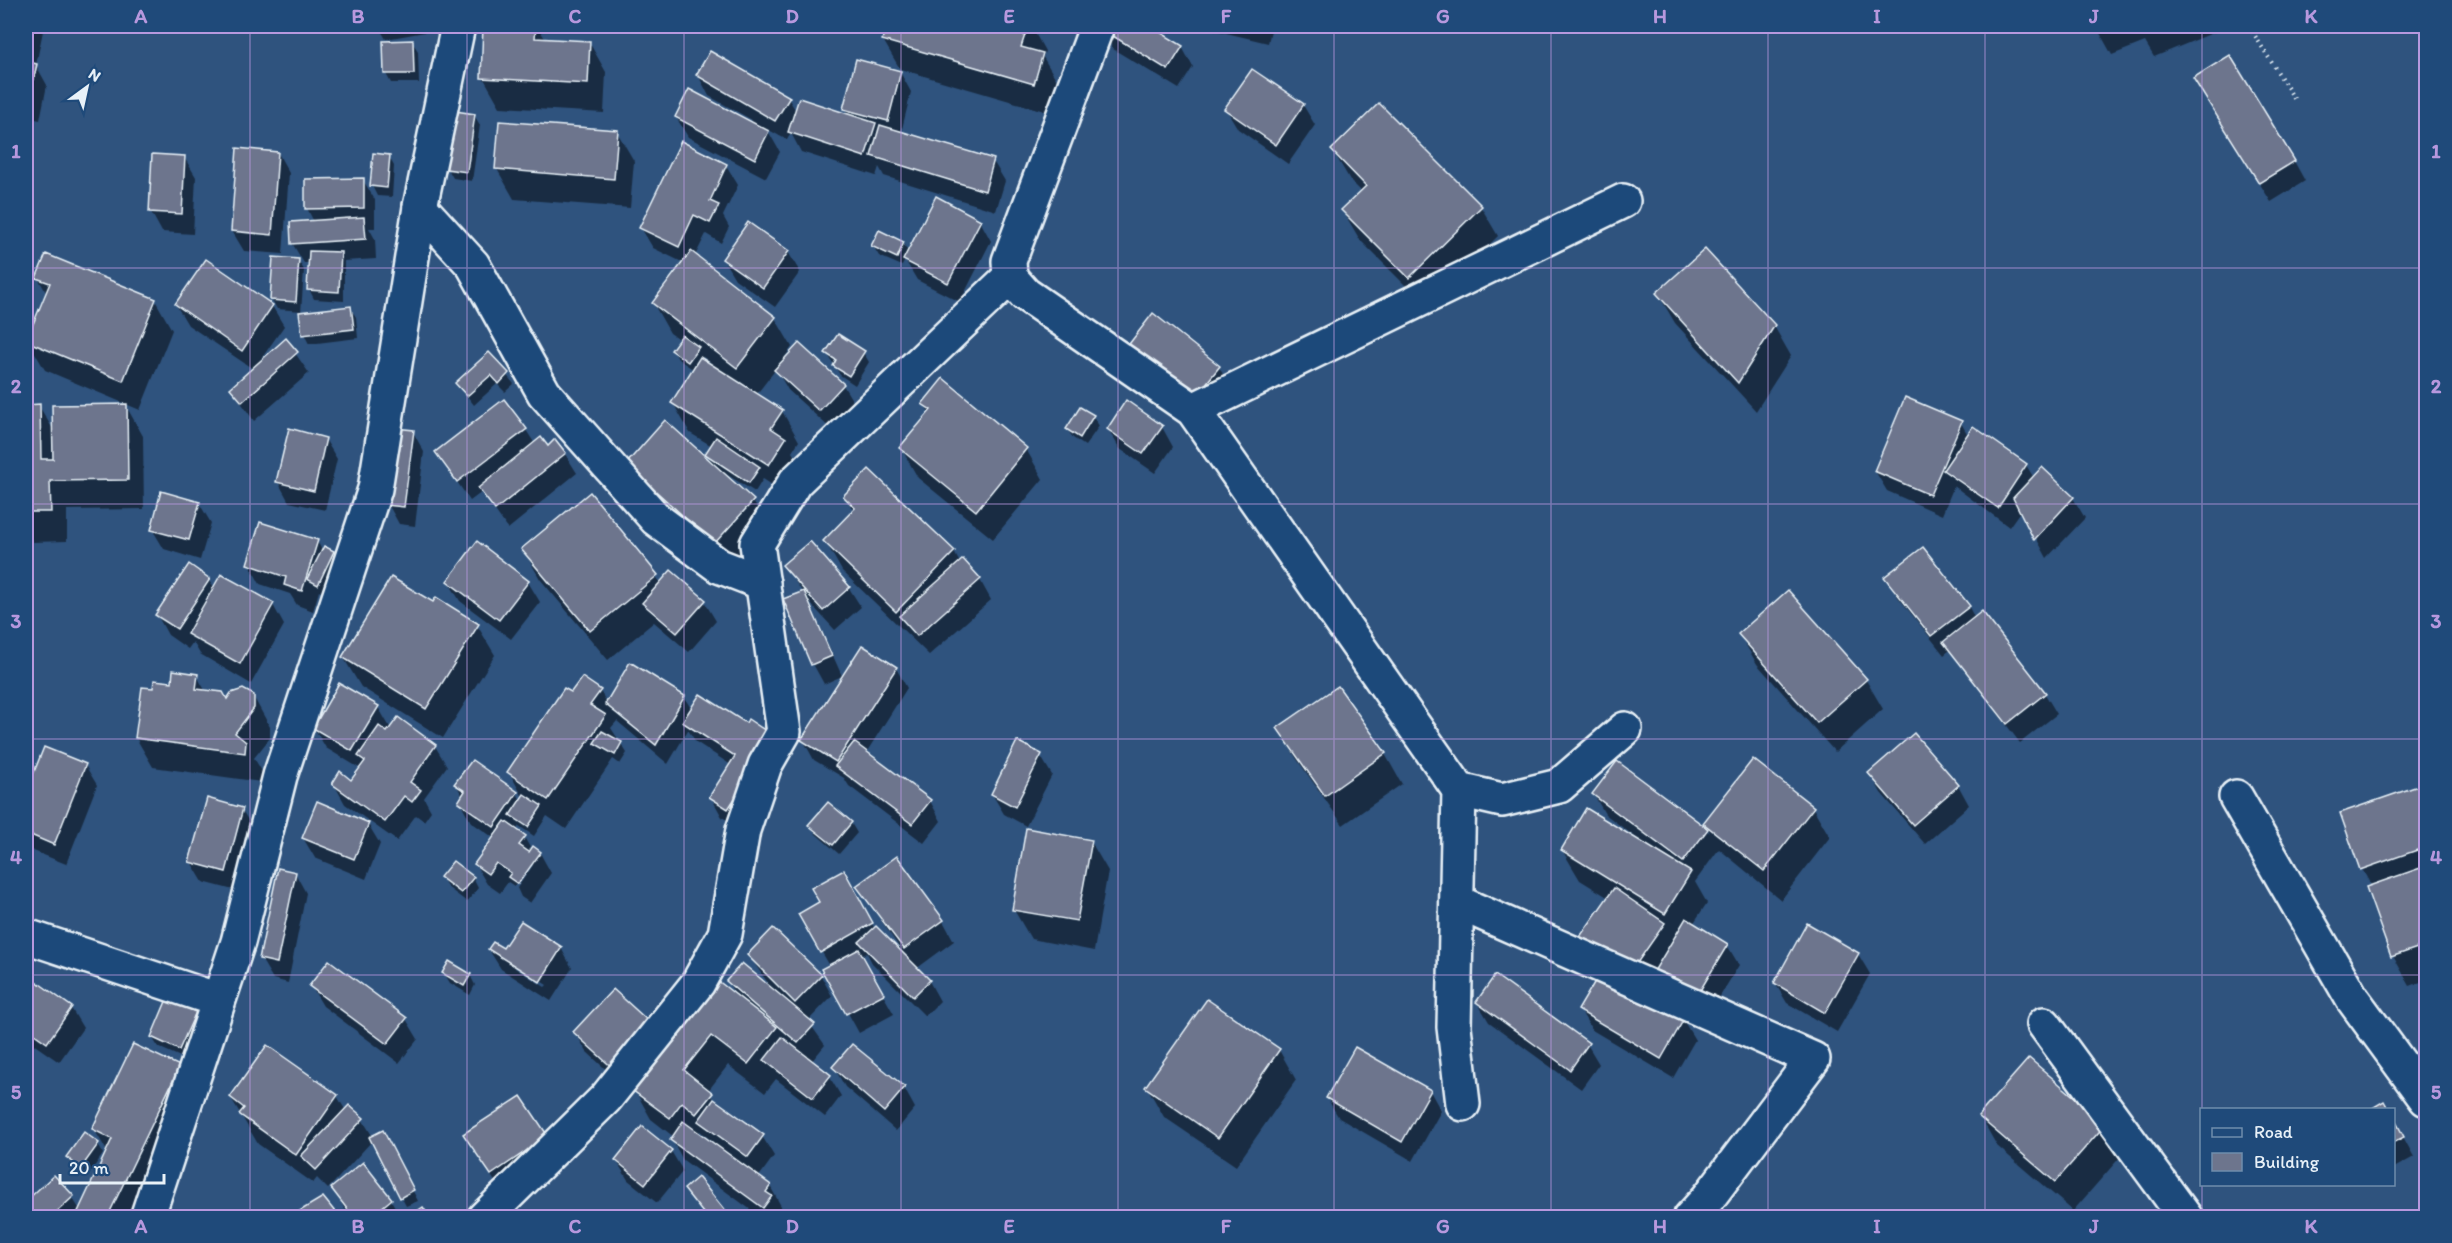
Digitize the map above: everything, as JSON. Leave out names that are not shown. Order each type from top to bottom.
[{"type":"street","points":[[147,1218],[238,942],[280,776],[375,489],[420,207],[458,26]]},
{"type":"street","points":[[1096,26],[1009,261],[1010,277],[1025,294],[1193,410],[1459,790],[1454,1027],[1463,1104]]},
{"type":"street","points":[[1193,410],[1623,201]]},
{"type":"street","points":[[420,207],[473,265],[544,393],[656,519],[719,566],[764,583]]},
{"type":"street","points":[[484,1218],[606,1098],[698,983],[725,934],[743,831],[765,765],[784,732],[757,544],[795,482],[1010,277]]},
{"type":"street","points":[[1459,790],[1502,800],[1558,786],[1625,729]]},
{"type":"street","points":[[2236,797],[2352,998],[2427,1099]]},
{"type":"street","points":[[1457,902],[1813,1059],[1709,1197],[1690,1218]]},
{"type":"street","points":[[26,936],[218,1000]]},
{"type":"street","points":[[2044,1024],[2186,1218]]},
{"type":"path","points":[[2249,26],[2295,100]]},
{"type":"building","points":[[483,26],[536,26],[535,38],[590,41],[588,84],[481,78]]},
{"type":"building","points":[[886,26],[1028,26],[1021,47],[1043,53],[1034,84],[882,40]]},
{"type":"building","points":[[1102,26],[1150,26],[1183,46],[1168,70],[1100,28]]},
{"type":"building","points":[[413,40],[414,74],[384,74],[383,41]]},
{"type":"building","points":[[710,51],[790,97],[775,121],[696,75]]},
{"type":"building","points":[[2230,55],[2295,161],[2259,183],[2193,78]]},
{"type":"building","points":[[856,59],[901,71],[888,121],[843,109]]},
{"type":"building","points":[[26,61],[37,64],[29,101],[26,100]]},
{"type":"building","points":[[1252,69],[1304,104],[1276,145],[1224,109]]},
{"type":"building","points":[[689,89],[769,131],[755,159],[675,117]]},
{"type":"building","points":[[799,98],[876,123],[865,157],[788,132]]},
{"type":"building","points":[[1379,103],[1482,206],[1409,278],[1341,210],[1366,186],[1331,150]]},
{"type":"building","points":[[455,111],[475,114],[467,172],[446,169]]},
{"type":"building","points":[[499,121],[618,130],[614,179],[495,169]]},
{"type":"building","points":[[880,125],[994,159],[985,191],[871,156]]},
{"type":"building","points":[[681,141],[727,164],[710,201],[719,205],[710,223],[694,215],[679,247],[639,228]]},
{"type":"building","points":[[237,148],[278,152],[272,235],[231,231]]},
{"type":"building","points":[[373,153],[390,155],[387,188],[370,186]]},
{"type":"building","points":[[152,154],[185,156],[182,214],[149,212]]},
{"type":"building","points":[[364,178],[364,208],[305,209],[305,179]]},
{"type":"building","points":[[936,196],[981,220],[948,283],[903,260]]},
{"type":"building","points":[[364,217],[366,239],[291,244],[290,222]]},
{"type":"building","points":[[748,222],[789,251],[763,288],[722,259]]},
{"type":"building","points":[[879,230],[904,242],[897,258],[871,246]]},
{"type":"building","points":[[1705,249],[1775,325],[1738,383],[1656,293]]},
{"type":"building","points":[[309,251],[341,252],[339,292],[307,290]]},
{"type":"building","points":[[691,251],[776,317],[737,368],[652,303]]},
{"type":"building","points":[[46,254],[156,299],[123,381],[26,341],[50,283],[36,278]]},
{"type":"building","points":[[273,257],[299,259],[296,302],[270,300]]},
{"type":"building","points":[[206,259],[273,305],[242,351],[175,304]]},
{"type":"building","points":[[351,306],[354,329],[302,335],[299,312]]},
{"type":"building","points":[[1153,313],[1220,366],[1189,405],[1123,352]]},
{"type":"building","points":[[838,334],[865,351],[849,376],[833,366],[836,360],[825,353]]},
{"type":"building","points":[[682,335],[699,347],[688,362],[671,350]]},
{"type":"building","points":[[286,338],[298,352],[242,402],[230,388]]},
{"type":"building","points":[[799,343],[844,384],[819,411],[774,370]]},
{"type":"building","points":[[489,352],[509,373],[499,384],[491,375],[467,396],[455,383]]},
{"type":"building","points":[[700,357],[783,410],[771,428],[786,438],[769,465],[671,403]]},
{"type":"building","points":[[943,378],[1027,448],[976,511],[899,448],[931,410],[922,404]]},
{"type":"building","points":[[1905,397],[1962,421],[1930,495],[1874,471]]},
{"type":"building","points":[[504,399],[527,429],[457,482],[435,452]]},
{"type":"building","points":[[1126,400],[1163,426],[1143,454],[1107,429]]},
{"type":"building","points":[[40,404],[41,459],[53,459],[52,405],[127,404],[128,480],[50,481],[51,512],[26,512],[26,405]]},
{"type":"building","points":[[1080,407],[1094,415],[1080,438],[1066,429]]},
{"type":"building","points":[[665,420],[754,500],[714,544],[626,464]]},
{"type":"building","points":[[1973,426],[2027,464],[1998,508],[1943,470]]},
{"type":"building","points":[[289,428],[326,438],[314,491],[276,482]]},
{"type":"building","points":[[395,428],[414,430],[404,507],[386,505]]},
{"type":"building","points":[[541,437],[548,446],[555,439],[566,453],[495,510],[478,488]]},
{"type":"building","points":[[716,437],[760,467],[749,483],[705,454]]},
{"type":"building","points":[[2042,467],[2074,497],[2034,540],[2013,498]]},
{"type":"building","points":[[869,469],[955,551],[896,612],[823,541],[855,508],[843,496]]},
{"type":"building","points":[[161,491],[200,502],[189,540],[151,530]]},
{"type":"building","points":[[590,492],[658,575],[590,631],[521,549]]},
{"type":"building","points":[[260,522],[318,540],[302,591],[284,585],[286,577],[247,564]]},
{"type":"building","points":[[477,541],[529,581],[499,620],[447,581]]},
{"type":"building","points":[[810,541],[850,587],[823,611],[782,565]]},
{"type":"building","points":[[324,546],[334,551],[318,585],[307,579]]},
{"type":"building","points":[[1923,547],[1970,606],[1931,636],[1884,577]]},
{"type":"building","points":[[963,559],[981,579],[917,636],[899,616]]},
{"type":"building","points":[[189,564],[210,579],[177,629],[155,615]]},
{"type":"building","points":[[671,570],[706,600],[677,633],[642,603]]},
{"type":"building","points":[[221,574],[274,603],[240,664],[187,634]]},
{"type":"building","points":[[391,577],[433,602],[436,597],[479,624],[426,709],[342,657]]},
{"type":"building","points":[[1788,590],[1867,679],[1817,723],[1738,634]]},
{"type":"building","points":[[804,591],[832,656],[811,665],[783,599]]},
{"type":"building","points":[[1982,611],[2046,693],[2007,724],[1943,642]]},
{"type":"building","points":[[862,645],[897,667],[836,762],[801,740]]},
{"type":"building","points":[[630,662],[685,696],[656,745],[605,704]]},
{"type":"building","points":[[173,670],[198,674],[196,689],[223,692],[227,699],[231,693],[243,689],[254,695],[254,708],[235,733],[246,742],[245,753],[135,738],[142,687],[153,688],[154,680],[172,682]]},
{"type":"building","points":[[582,677],[601,690],[590,705],[606,715],[548,800],[507,772],[564,688],[571,692]]},
{"type":"building","points":[[339,683],[379,706],[352,751],[313,728]]},
{"type":"building","points":[[1338,686],[1386,753],[1325,796],[1277,728]]},
{"type":"building","points":[[700,694],[746,723],[748,719],[775,737],[728,809],[709,797],[735,756],[682,722]]},
{"type":"building","points":[[398,717],[436,745],[410,782],[421,790],[412,802],[404,796],[385,822],[332,784],[340,771],[351,780],[365,761],[358,756],[379,726],[387,732]]},
{"type":"building","points":[[602,731],[622,742],[615,755],[594,743]]},
{"type":"building","points":[[1914,733],[1959,785],[1913,825],[1868,773]]},
{"type":"building","points":[[1017,741],[1042,754],[1015,807],[991,794]]},
{"type":"building","points":[[854,742],[931,800],[912,824],[835,766]]},
{"type":"building","points":[[44,747],[86,764],[54,845],[26,833],[26,792]]},
{"type":"building","points":[[1753,759],[1814,807],[1764,871],[1703,823]]},
{"type":"building","points":[[472,760],[518,792],[494,827],[458,802],[465,791],[454,784]]},
{"type":"building","points":[[1617,761],[1708,829],[1683,862],[1592,794]]},
{"type":"building","points":[[2418,786],[2426,808],[2426,847],[2360,870],[2340,813]]},
{"type":"building","points":[[524,794],[542,806],[528,827],[510,815]]},
{"type":"building","points":[[207,798],[243,808],[226,872],[189,862]]},
{"type":"building","points":[[317,801],[369,823],[354,859],[302,838]]},
{"type":"building","points":[[828,802],[852,822],[833,845],[808,825]]},
{"type":"building","points":[[1586,808],[1691,872],[1665,914],[1561,850]]},
{"type":"building","points":[[505,821],[526,836],[519,845],[529,852],[533,846],[541,852],[518,884],[508,877],[511,873],[496,863],[488,874],[474,864]]},
{"type":"building","points":[[1026,828],[1092,840],[1077,921],[1012,910]]},
{"type":"building","points":[[897,856],[944,920],[904,949],[856,886]]},
{"type":"building","points":[[453,861],[474,877],[461,893],[440,877]]},
{"type":"building","points":[[2426,866],[2426,945],[2391,957],[2366,887]]},
{"type":"building","points":[[278,868],[296,872],[277,963],[259,959]]},
{"type":"building","points":[[844,870],[873,923],[820,953],[798,914],[819,902],[811,888]]},
{"type":"building","points":[[1614,888],[1665,923],[1630,973],[1579,938]]},
{"type":"building","points":[[1686,918],[1728,944],[1695,999],[1653,973]]},
{"type":"building","points":[[521,921],[562,947],[540,982],[488,949],[493,942],[503,948]]},
{"type":"building","points":[[1807,923],[1859,953],[1825,1013],[1774,983]]},
{"type":"building","points":[[876,926],[930,980],[913,997],[859,942]]},
{"type":"building","points":[[773,928],[822,975],[795,1003],[747,955]]},
{"type":"building","points":[[859,949],[884,994],[846,1014],[821,969]]},
{"type":"building","points":[[329,960],[407,1018],[387,1044],[309,986]]},
{"type":"building","points":[[449,961],[471,974],[464,986],[442,973]]},
{"type":"building","points":[[742,963],[815,1024],[798,1043],[726,981]]},
{"type":"building","points":[[1601,971],[1684,1019],[1661,1059],[1578,1010]]},
{"type":"building","points":[[26,974],[72,1007],[47,1043],[26,1028]]},
{"type":"building","points":[[1495,975],[1589,1043],[1570,1070],[1476,1002]]},
{"type":"building","points":[[717,980],[777,1027],[748,1064],[711,1036],[684,1070],[713,1093],[696,1114],[682,1102],[670,1118],[632,1090]]},
{"type":"building","points":[[613,989],[657,1029],[617,1072],[573,1032]]},
{"type":"building","points":[[167,999],[196,1012],[179,1050],[151,1037]]},
{"type":"building","points":[[1207,999],[1280,1049],[1218,1138],[1145,1087]]},
{"type":"building","points":[[782,1037],[831,1075],[813,1098],[764,1060]]},
{"type":"building","points":[[133,1044],[180,1066],[107,1218],[75,1218],[112,1139],[92,1129]]},
{"type":"building","points":[[852,1044],[905,1087],[884,1112],[832,1067]]},
{"type":"building","points":[[267,1045],[338,1095],[296,1155],[239,1114],[244,1108],[230,1097]]},
{"type":"building","points":[[1355,1047],[1431,1090],[1402,1142],[1326,1098]]},
{"type":"building","points":[[2029,1058],[2106,1124],[2055,1182],[1978,1116]]},
{"type":"building","points":[[521,1096],[548,1136],[491,1175],[463,1134]]},
{"type":"building","points":[[714,1099],[764,1135],[748,1157],[698,1121]]},
{"type":"building","points":[[2384,1101],[2388,1108],[2372,1108]]},
{"type":"building","points":[[349,1105],[364,1118],[316,1170],[301,1156]]},
{"type":"building","points":[[2395,1120],[2404,1137],[2395,1142]]},
{"type":"building","points":[[683,1121],[771,1185],[766,1192],[772,1196],[763,1208],[670,1140]]},
{"type":"building","points":[[642,1126],[672,1150],[645,1184],[615,1160]]},
{"type":"building","points":[[383,1130],[414,1190],[400,1198],[369,1137]]},
{"type":"building","points":[[84,1132],[99,1143],[81,1168],[66,1157]]},
{"type":"building","points":[[363,1162],[392,1199],[369,1218],[354,1218],[331,1188]]},
{"type":"building","points":[[54,1175],[74,1196],[50,1218],[26,1218],[26,1201]]},
{"type":"building","points":[[698,1177],[731,1218],[707,1218],[684,1189]]},
{"type":"building","points":[[323,1197],[340,1218],[288,1218]]},
{"type":"building","points":[[423,1207],[430,1218],[407,1218]]}]
